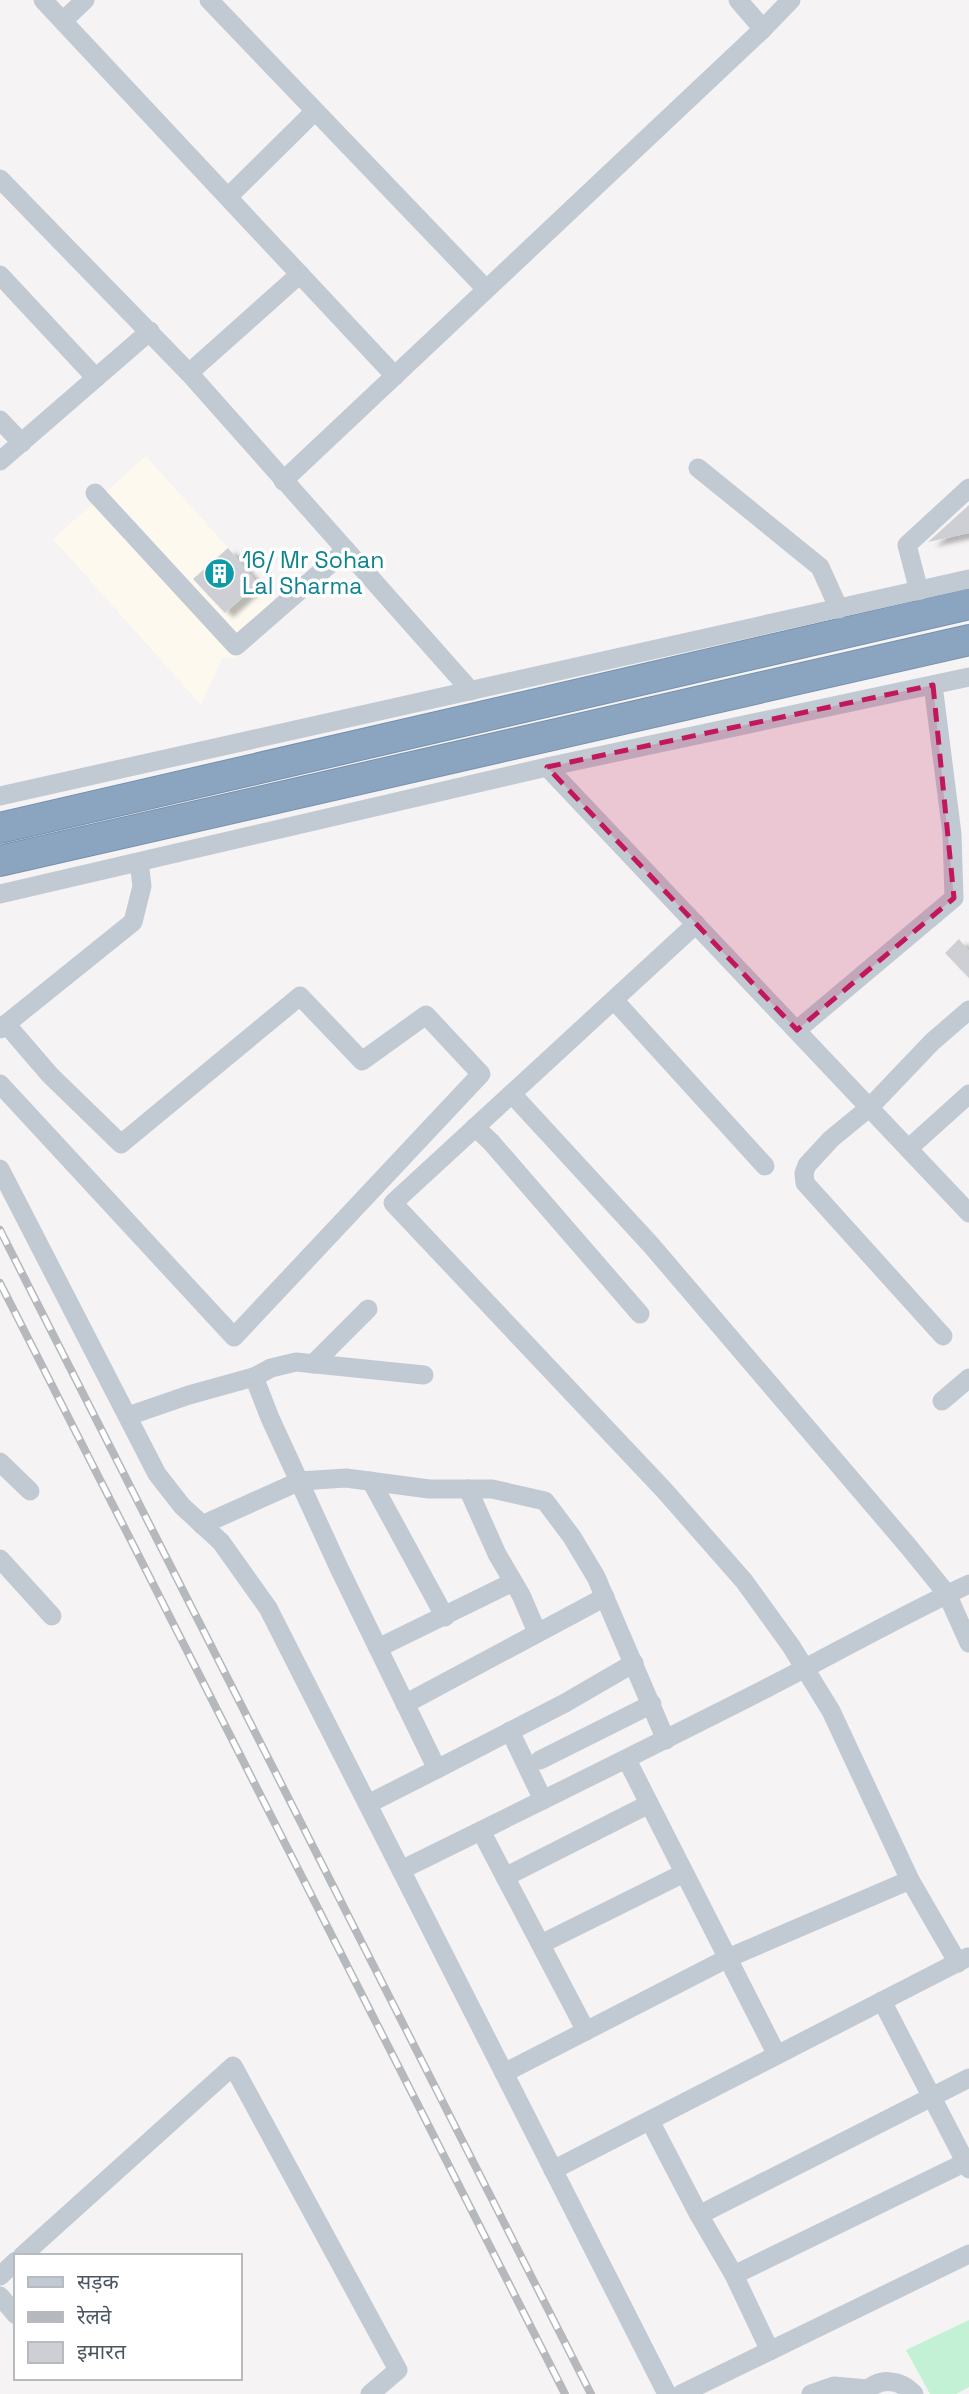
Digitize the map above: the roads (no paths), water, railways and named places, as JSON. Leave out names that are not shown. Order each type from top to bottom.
[{"type":"highway","points":[[0,828],[969,604]]},
{"type":"highway","points":[[0,861],[969,640]]},
{"type":"street","points":[[43,0],[395,376]]},
{"type":"street","points":[[63,21],[85,0]]},
{"type":"street","points":[[209,0],[486,289]]},
{"type":"street","points":[[738,0],[763,29]]},
{"type":"street","points":[[283,481],[791,0]]},
{"type":"street","points":[[228,197],[315,111]]},
{"type":"street","points":[[0,179],[189,373],[471,691]]},
{"type":"street","points":[[189,373],[300,274]]},
{"type":"street","points":[[0,275],[96,378]]},
{"type":"street","points":[[0,461],[150,331]]},
{"type":"street","points":[[0,420],[22,443]]},
{"type":"street","points":[[698,468],[820,567],[839,609]]},
{"type":"street","points":[[919,591],[907,545],[969,488]]},
{"type":"street","points":[[95,493],[236,646],[346,551]]},
{"type":"street","points":[[0,796],[969,579]]},
{"type":"street","points":[[0,894],[547,766],[969,677]]},
{"type":"street","points":[[797,1030],[954,898],[952,834],[933,685]]},
{"type":"street","points":[[547,766],[968,1210]]},
{"type":"street","points":[[0,1084],[234,1337],[481,1074],[426,1015],[362,1061],[300,996],[121,1144],[3,1026],[134,922],[142,886],[139,862]]},
{"type":"street","points":[[553,2170],[963,1960],[910,1880],[831,1711],[744,1581],[664,1490],[393,1203],[696,924]]},
{"type":"street","points":[[614,1000],[765,1166]]},
{"type":"street","points":[[943,1336],[805,1183],[804,1173],[831,1139],[870,1107],[932,1042],[969,1010]]},
{"type":"street","points":[[512,1094],[651,1245],[947,1594],[969,1643]]},
{"type":"street","points":[[909,1148],[969,1094]]},
{"type":"street","points":[[475,1127],[640,1314]]},
{"type":"street","points":[[0,1169],[157,1474],[182,1506],[221,1542],[268,1608],[667,2394]]},
{"type":"street","points":[[313,1364],[368,1310]]},
{"type":"street","points":[[128,1416],[296,1362],[424,1375]]},
{"type":"street","points":[[254,1377],[270,1418],[437,1769]]},
{"type":"street","points":[[942,1401],[969,1378]]},
{"type":"street","points":[[0,1462],[30,1491]]},
{"type":"street","points":[[202,1525],[300,1481],[346,1478],[429,1489],[492,1489],[545,1501],[572,1537],[605,1597],[666,1740]]},
{"type":"street","points":[[371,1481],[445,1616]]},
{"type":"street","points":[[468,1489],[497,1554],[537,1632]]},
{"type":"street","points":[[0,1559],[52,1616]]},
{"type":"street","points":[[378,1648],[513,1582]]},
{"type":"street","points":[[401,1870],[666,1740],[805,1669],[870,1632],[969,1584]]},
{"type":"street","points":[[405,1704],[605,1597]]},
{"type":"street","points":[[368,1804],[565,1703],[634,1663]]},
{"type":"street","points":[[540,1760],[652,1704]]},
{"type":"street","points":[[510,1731],[543,1800]]},
{"type":"street","points":[[626,1760],[777,2055]]},
{"type":"street","points":[[505,1877],[649,1804]]},
{"type":"street","points":[[481,1831],[586,2031]]},
{"type":"street","points":[[541,1944],[684,1873]]},
{"type":"street","points":[[504,2073],[728,1958],[910,1880]]},
{"type":"street","points":[[734,2276],[967,2166],[882,2001]]},
{"type":"street","points":[[24,2254],[233,2066],[398,2370],[370,2394]]},
{"type":"street","points":[[699,2215],[969,2078]]},
{"type":"street","points":[[650,2120],[734,2276],[770,2351]]},
{"type":"street","points":[[681,2394],[969,2254]]},
{"type":"street","points":[[0,2276],[14,2263]]},
{"type":"street","points":[[0,2297],[14,2313]]},
{"type":"street","points":[[811,2394],[834,2386],[866,2391],[877,2383],[897,2382],[914,2394]]},
{"type":"railway","points":[[0,1230],[591,2394]]},
{"type":"railway","points":[[0,1283],[565,2394]]},
{"type":"place","name":"16/ Mr Sohan Lal Sharma","points":[[219,573]]}]
